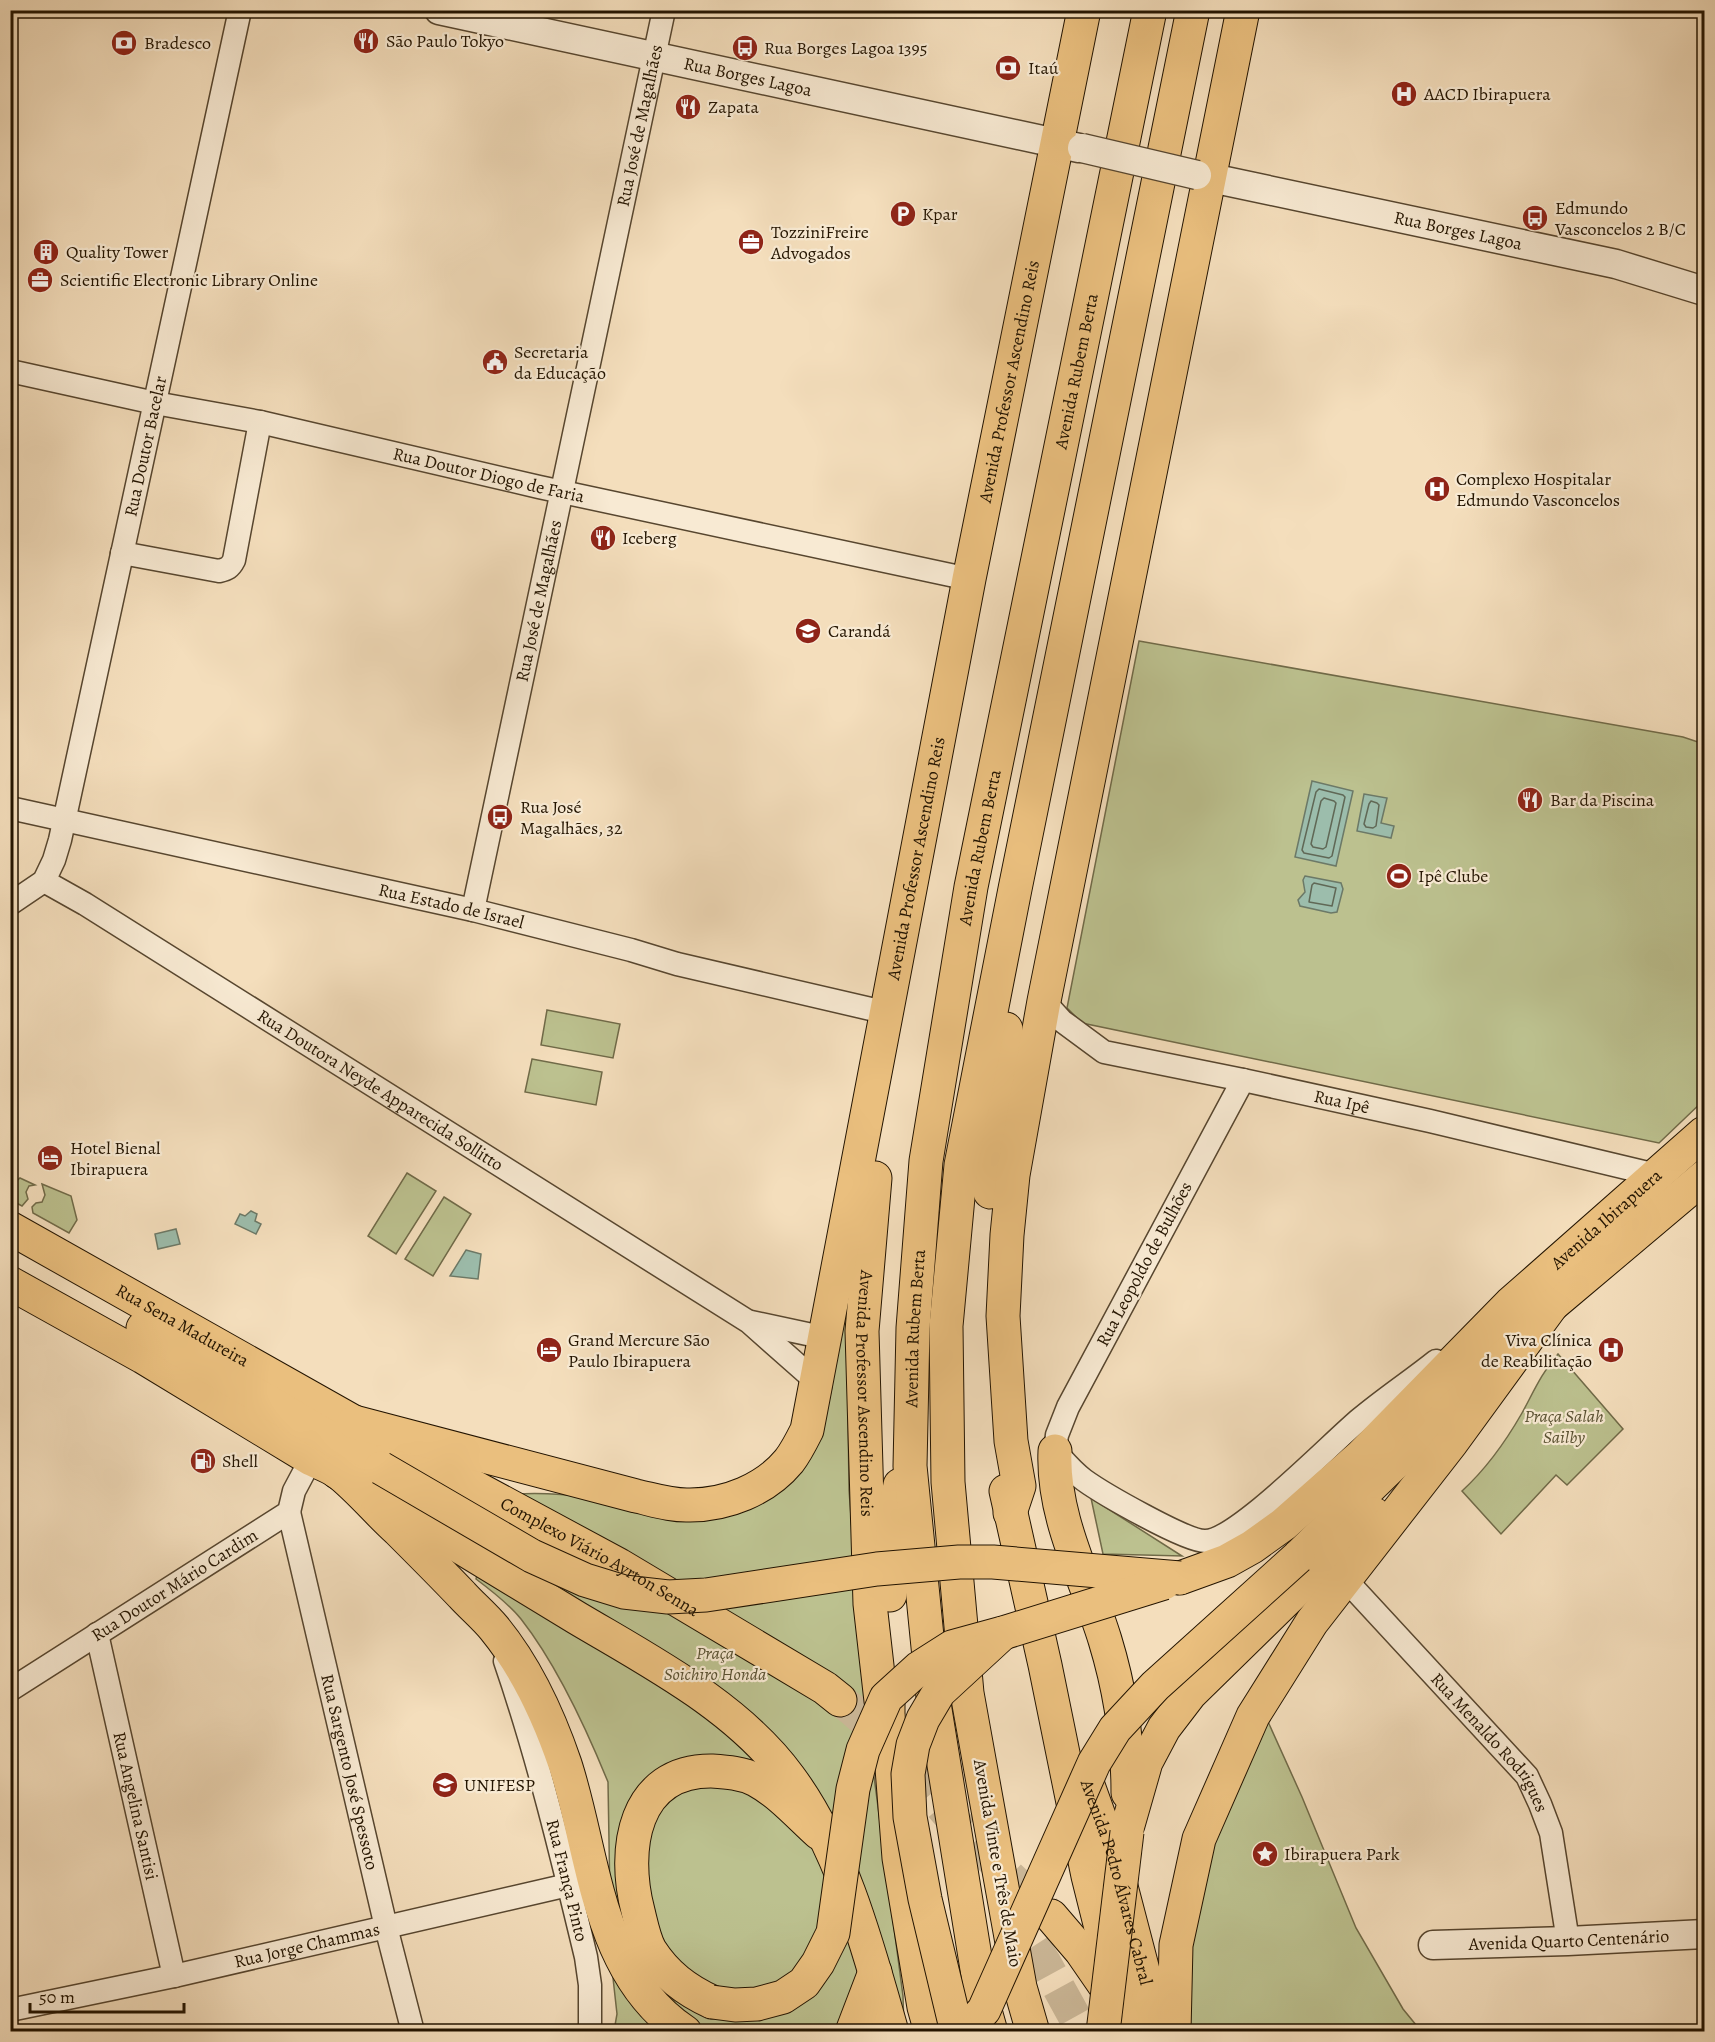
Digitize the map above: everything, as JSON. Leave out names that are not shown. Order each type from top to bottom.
[{"type":"main road","name":"Avenida Professor Ascendino Reis","points":[[888,1717],[881,1701],[870,1604],[862,1331],[882,1095],[874,1075],[888,1012],[969,579],[1070,146],[1084,10]]},
{"type":"main road","name":"Avenida Rubem Berta","points":[[933,1697],[910,1466],[913,1328],[926,1161],[970,888],[1150,10]]},
{"type":"main road","name":"Avenida Rubem Berta","points":[[967,1694],[948,1482],[946,1326],[961,1165],[1193,10]]},
{"type":"main road","points":[[1010,1513],[1019,1486],[1011,1441],[1003,1316],[1013,1175],[1044,1001],[1203,176],[1243,10]]},
{"type":"main road","points":[[993,1001],[1003,1013],[1006,1028],[989,1202],[986,1295],[994,1425],[1010,1513],[1045,1665],[1088,1876],[1123,2018]]},
{"type":"main road","points":[[354,1422],[636,1496],[680,1505],[709,1504],[729,1500],[752,1490],[770,1478],[789,1461],[807,1430],[818,1383],[874,1075]]},
{"type":"main road","name":"Avenida Ibirapuera","points":[[828,1840],[778,1795],[755,1780],[730,1772],[701,1771],[677,1778],[656,1789],[641,1811],[634,1835],[632,1866],[633,1893],[649,1948],[668,1973],[688,1991],[712,2002],[735,2005],[757,2004],[783,1997],[804,1983],[819,1963],[833,1933],[853,1789],[863,1750],[886,1698],[919,1668],[952,1647],[1180,1578],[1227,1561],[1284,1524],[1360,1457],[1510,1304],[1704,1133]]},
{"type":"main road","name":"Avenida Ibirapuera","points":[[1552,1305],[1704,1177]]},
{"type":"main road","name":"Rua Sena Madureira","points":[[10,1228],[354,1422]]},
{"type":"main road","points":[[10,1243],[57,1277],[532,1556],[585,1580],[624,1592],[668,1597],[706,1595],[877,1569],[959,1562],[993,1562],[1180,1578]]},
{"type":"main road","points":[[10,1283],[143,1357],[691,1686],[761,1742],[790,1778],[828,1840],[866,1940],[892,2031]]},
{"type":"main road","points":[[1174,2031],[1176,1945],[1199,1839],[1253,1716],[1312,1622],[1452,1442],[1552,1305]]},
{"type":"main road","points":[[964,2031],[984,2010],[1094,1763],[1115,1729],[1164,1678],[1298,1557],[1441,1418],[1477,1377],[1552,1305]]},
{"type":"main road","name":"Complexo Viário Ayrton Senna","points":[[354,1422],[619,1565],[825,1688],[840,1700]]},
{"type":"main road","points":[[1055,1451],[1059,1507],[1105,1640],[1124,1722],[1128,1766],[1128,1828],[1103,2031]]},
{"type":"main road","points":[[324,1465],[420,1552],[494,1628],[525,1675],[540,1701],[565,1764],[609,1927],[621,1960],[635,1983],[663,2015],[685,2031]]},
{"type":"main road","points":[[910,1466],[901,1483],[894,1514],[888,1717],[899,1858],[924,2007],[931,2031]]},
{"type":"main road","points":[[1128,1828],[1146,1762],[1164,1728],[1190,1694],[1373,1515],[1427,1472]]},
{"type":"main road","points":[[957,2031],[925,1899],[910,1818],[908,1774],[913,1745],[939,1692],[1003,1633]]},
{"type":"main road","name":"Avenida Pedro Álvares Cabral","points":[[1045,1665],[1112,1852],[1159,2031]]},
{"type":"main road","name":"Avenida Vinte e Três de Maio","points":[[967,1694],[1020,1988],[1033,2031]]},
{"type":"main road","name":"Avenida Vinte e Três de Maio","points":[[933,1697],[982,2000],[991,2031]]},
{"type":"main road","points":[[1051,1916],[1081,1951],[1123,2018]]},
{"type":"main road","points":[[852,2031],[875,1972]]},
{"type":"street","name":"Rua Doutor Bacelar","points":[[44,881],[54,860],[65,820],[240,10]]},
{"type":"street","name":"Rua Borges Lagoa","points":[[439,10],[1616,264],[1704,291]]},
{"type":"street","name":"Rua José de Magalhães","points":[[473,910],[664,10]]},
{"type":"street","name":"Rua Doutor Diogo de Faria","points":[[10,371],[155,403],[261,422],[562,492],[969,579]]},
{"type":"street","points":[[122,554],[219,571],[231,566],[261,422]]},
{"type":"street","name":"Rua Estado de Israel","points":[[10,808],[473,910],[677,964],[888,1012]]},
{"type":"street","points":[[10,904],[44,881]]},
{"type":"street","name":"Rua Doutora Neyde Apparecida Sollitto","points":[[44,881],[105,917],[749,1322]]},
{"type":"street","name":"Rua Ipê","points":[[1044,1001],[1062,1021],[1104,1052],[1430,1121],[1656,1175]]},
{"type":"street","name":"Rua Leopoldo de Bulhões","points":[[1055,1451],[1057,1435],[1068,1407],[1243,1080]]},
{"type":"street","points":[[1055,1451],[1084,1480],[1115,1498],[1189,1538],[1212,1540],[1229,1534],[1252,1516],[1360,1418],[1510,1304]]},
{"type":"street","points":[[749,1322],[826,1338]]},
{"type":"street","points":[[749,1322],[818,1383]]},
{"type":"street","points":[[289,1512],[294,1491],[324,1465]]},
{"type":"street","name":"Rua Doutor Mário Cardim","points":[[10,1690],[289,1512]]},
{"type":"street","name":"Rua Sargento José Spessoto","points":[[289,1512],[386,1928],[413,2031]]},
{"type":"street","name":"Rua Menaldo Rodrigues","points":[[1345,1579],[1527,1776],[1551,1833],[1568,1941]]},
{"type":"street","name":"Rua França Pinto","points":[[494,1628],[521,1707],[568,1885],[590,1985],[590,2031]]},
{"type":"street","name":"Rua Angelina Santisi","points":[[97,1634],[174,1976]]},
{"type":"street","name":"Rua Jorge Chammas","points":[[10,2010],[174,1976],[568,1885]]},
{"type":"street","name":"Avenida Quarto Centenário","points":[[1433,1945],[1704,1934]]},
{"type":"green space","name":"Ipê Clube","points":[[1139,641],[1683,737],[1704,744],[1704,1100],[1659,1143],[1082,1023],[1067,1008]]},
{"type":"green space","points":[[547,1010],[620,1024],[613,1058],[541,1045]]},
{"type":"green space","points":[[532,1059],[602,1072],[596,1105],[525,1092]]},
{"type":"green space","points":[[407,1173],[436,1191],[396,1254],[368,1236]]},
{"type":"green space","points":[[20,1178],[35,1185],[29,1186],[26,1192],[28,1199],[22,1206],[11,1200],[11,1186]]},
{"type":"green space","points":[[42,1184],[71,1196],[77,1220],[69,1233],[33,1213],[32,1207],[42,1202],[45,1195]]},
{"type":"green space","points":[[444,1197],[471,1214],[433,1276],[405,1259]]},
{"type":"green space","name":"Praça Soichiro Honda","points":[[853,1271],[847,1340],[849,1490],[866,1716],[903,1996],[904,2031],[614,2031],[617,2014],[611,1960],[608,1782],[570,1698],[547,1656],[511,1608],[476,1579],[493,1518],[515,1494],[538,1493],[607,1500],[699,1517],[821,1437],[832,1387],[835,1341]]},
{"type":"green space","name":"Praça Salah Sailby","points":[[1558,1354],[1623,1429],[1567,1485],[1556,1475],[1501,1534],[1462,1491],[1502,1444],[1542,1375]]},
{"type":"green space","points":[[1091,1498],[1182,1556],[1103,1554]]},
{"type":"green space","name":"Ibirapuera Park","points":[[1265,1715],[1302,1797],[1356,1928],[1403,2009],[1421,2031],[1184,2032],[1186,1944],[1209,1834]]},
{"type":"water","points":[[1312,781],[1353,791],[1336,866],[1295,857]]},
{"type":"water","points":[[1364,794],[1387,798],[1381,823],[1394,826],[1391,838],[1357,831]]},
{"type":"water","points":[[1305,876],[1341,883],[1343,889],[1337,912],[1331,913],[1300,906],[1298,900],[1305,892],[1303,880]]},
{"type":"water","points":[[251,1211],[257,1214],[255,1221],[261,1224],[256,1234],[235,1224],[240,1214],[245,1216]]},
{"type":"water","points":[[176,1229],[180,1244],[158,1249],[155,1234]]},
{"type":"water","points":[[466,1250],[481,1254],[478,1279],[450,1276]]},
{"type":"tunnel","points":[[840,1700],[870,1725],[959,1826],[1051,1916]]},
{"type":"tunnel","points":[[1007,1905],[1045,1963],[1083,2032]]},
{"type":"place","name":"São Paulo Tokyo","points":[[366,41]]},
{"type":"place","name":"Bradesco","points":[[124,43]]},
{"type":"place","name":"Rua Borges Lagoa 1395","points":[[745,48]]},
{"type":"place","name":"Itaú","points":[[1008,68]]},
{"type":"place","name":"AACD Ibirapuera","points":[[1404,94]]},
{"type":"place","name":"Zapata","points":[[688,107]]},
{"type":"place","name":"Kpar","points":[[903,214]]},
{"type":"place","name":"Edmundo Vasconcelos 2 B/C","points":[[1535,218]]},
{"type":"place","name":"TozziniFreire Advogados","points":[[751,242]]},
{"type":"place","name":"Quality Tower","points":[[46,252]]},
{"type":"place","name":"Scientific Electronic Library Online","points":[[40,280]]},
{"type":"place","name":"Secretaria da Educação","points":[[495,362]]},
{"type":"place","name":"Complexo Hospitalar Edmundo Vasconcelos","points":[[1437,489]]},
{"type":"place","name":"Iceberg","points":[[603,538]]},
{"type":"place","name":"Carandá","points":[[808,631]]},
{"type":"place","name":"Bar da Piscina","points":[[1530,800]]},
{"type":"place","name":"Rua José Magalhães, 32","points":[[500,817]]},
{"type":"place","name":"Ipê Clube","points":[[1399,876]]},
{"type":"place","name":"Hotel Bienal Ibirapuera","points":[[50,1158]]},
{"type":"place","name":"Grand Mercure São Paulo Ibirapuera","points":[[549,1350]]},
{"type":"place","name":"Viva Clínica de Reabilitação","points":[[1611,1350]]},
{"type":"place","name":"Shell","points":[[203,1461]]},
{"type":"place","name":"UNIFESP","points":[[445,1785]]},
{"type":"place","name":"Ibirapuera Park","points":[[1265,1854]]}]
